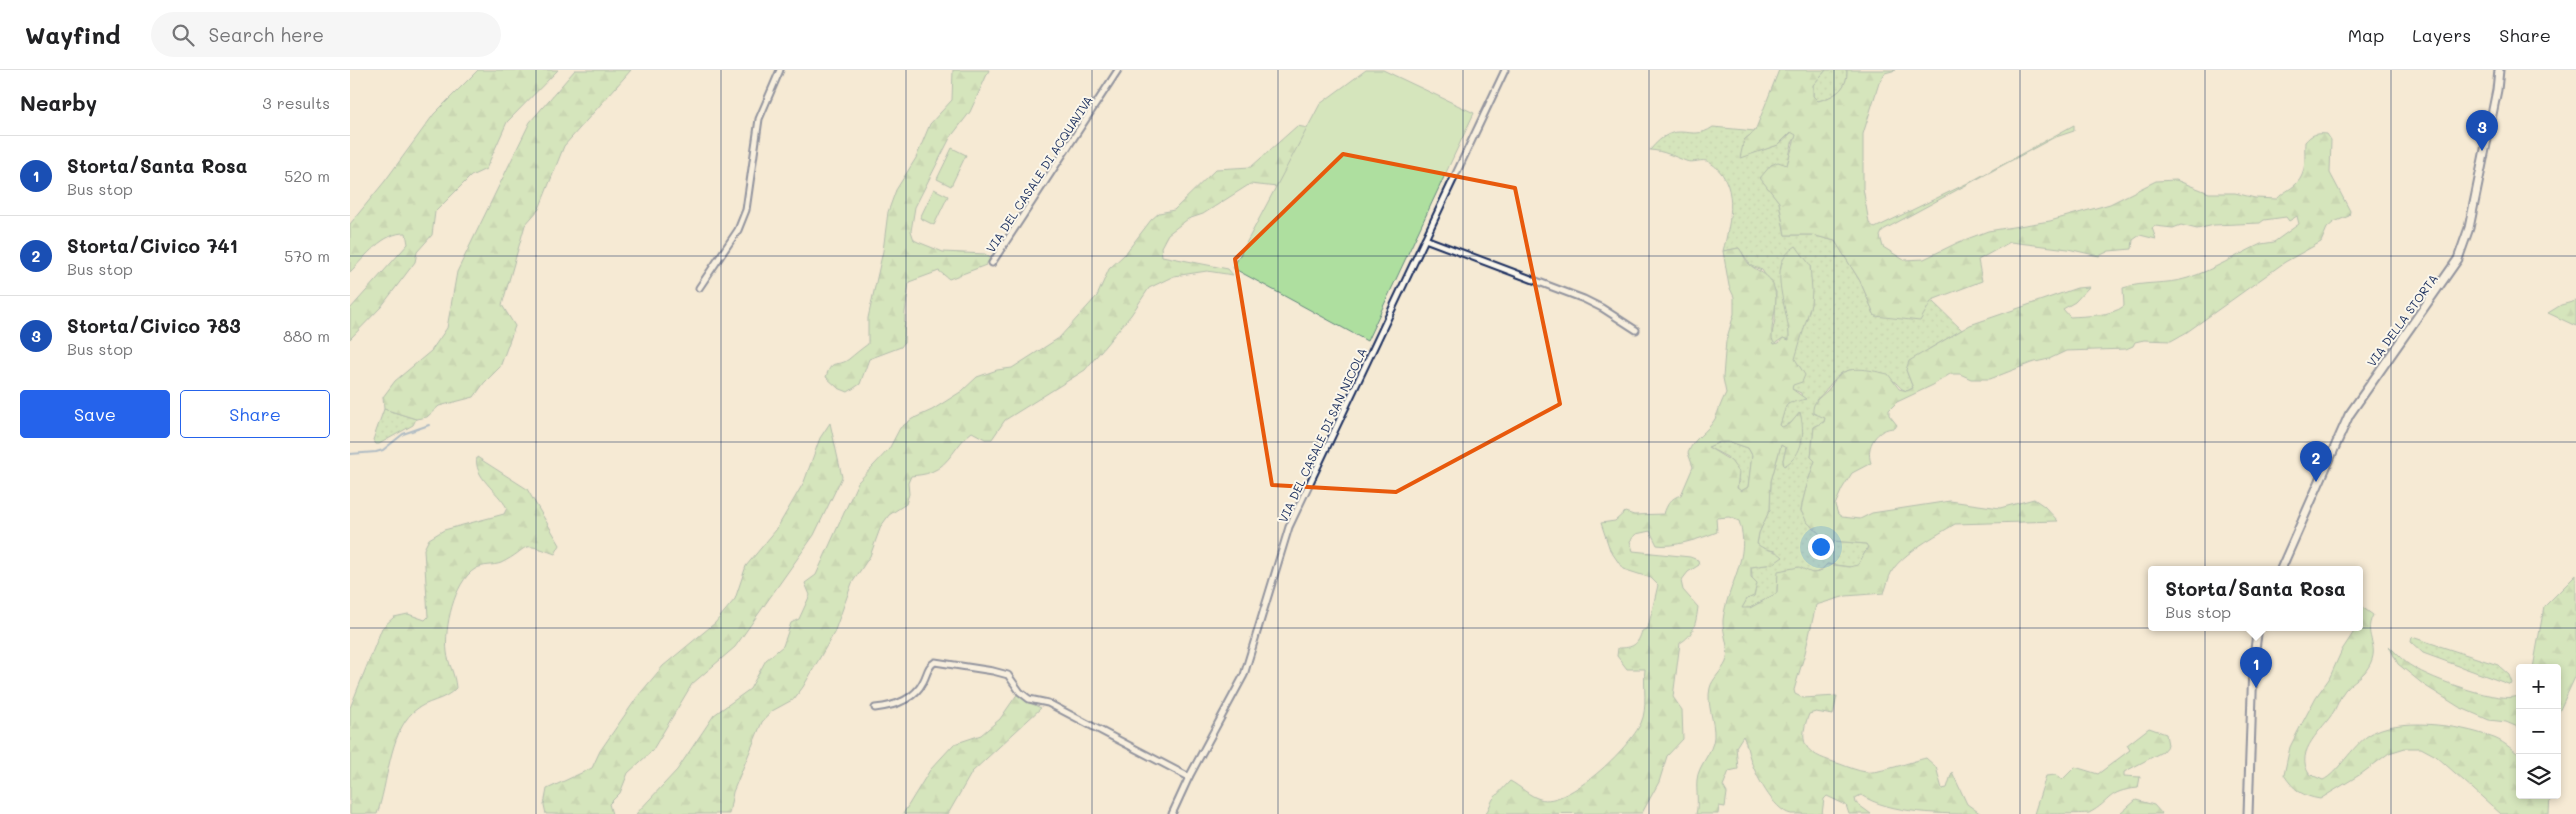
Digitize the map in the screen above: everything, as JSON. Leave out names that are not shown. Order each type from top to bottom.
[{"type":"main road","name":"VIA DELLA STORTA","points":[[2282,566],[2349,415],[2458,259],[2469,228],[2496,98],[2499,70]]},
{"type":"main road","points":[[2248,814],[2254,664],[2258,631]]},
{"type":"street","points":[[699,288],[738,230],[746,210],[759,119],[780,70]]},
{"type":"street","name":"VIA DEL CASALE DI ACQUAVIVA","points":[[992,263],[1118,70]]},
{"type":"street","name":"VIA DEL CASALE DI SAN NICOLA","points":[[1172,814],[1189,777],[1244,675],[1289,527],[1505,70]]},
{"type":"street","points":[[1425,239],[1584,299],[1636,330]]},
{"type":"street","points":[[875,708],[890,706],[914,694],[924,680],[928,666],[935,662],[993,670],[1008,675],[1020,692],[1029,699],[1048,703],[1189,777]]},
{"type":"highlighted area","points":[[1343,154],[1515,188],[1560,404],[1396,492],[1272,485],[1235,259]]},
{"type":"green space","points":[[478,70],[558,70],[507,122],[486,169],[471,176],[435,212],[432,235],[417,252],[415,262],[381,307],[350,339],[350,309],[408,244],[406,233],[390,237],[375,246],[350,272],[350,224],[385,181],[434,114]]},
{"type":"green space","points":[[575,70],[631,70],[564,146],[539,209],[525,225],[502,305],[515,326],[500,367],[484,383],[474,397],[439,406],[427,417],[416,419],[384,409],[383,397],[395,381],[431,351],[447,328],[457,272],[530,122]]},
{"type":"green space","points":[[953,70],[989,70],[970,112],[950,138],[915,207],[911,231],[914,240],[943,252],[985,254],[990,258],[986,265],[949,279],[939,271],[909,282],[904,343],[901,347],[869,359],[860,384],[848,392],[838,388],[826,377],[833,365],[845,362],[868,344],[868,318],[883,251],[888,212],[896,190],[916,158],[930,124],[952,100]]},
{"type":"green space","points":[[1366,70],[1383,70],[1474,113],[1367,341],[1233,268],[1320,104]]},
{"type":"green space","points":[[1779,70],[1826,70],[1813,85],[1813,96],[1818,101],[1839,91],[1847,77],[1847,70],[1896,70],[1885,73],[1879,83],[1863,134],[1863,188],[1869,223],[1875,228],[1972,181],[2074,125],[2074,131],[2053,138],[1883,230],[1880,236],[1883,247],[1904,260],[1924,259],[1959,242],[1988,231],[2050,221],[2110,204],[2156,181],[2176,180],[2209,193],[2235,193],[2255,198],[2277,199],[2300,179],[2305,164],[2305,142],[2317,134],[2327,134],[2331,140],[2330,173],[2350,211],[2349,216],[2334,222],[2327,228],[2321,242],[2285,262],[2187,332],[2171,341],[2144,340],[2135,342],[2133,346],[2126,349],[2066,351],[2049,359],[2031,363],[1990,379],[1971,379],[1960,374],[1950,374],[1933,385],[1897,402],[1889,410],[1889,415],[1897,425],[1895,428],[1883,431],[1874,439],[1870,450],[1871,463],[1852,473],[1842,489],[1835,505],[1838,514],[1842,517],[1860,519],[1872,513],[1950,501],[2000,508],[2034,499],[2044,506],[2058,521],[1955,524],[1921,545],[1897,564],[1889,576],[1884,593],[1846,596],[1816,605],[1794,690],[1795,694],[1803,698],[1837,696],[1833,715],[1816,712],[1809,714],[1805,726],[1805,742],[1813,753],[1821,757],[1866,772],[1886,769],[1926,758],[1936,767],[1942,789],[1947,788],[1952,772],[1967,804],[1981,814],[1918,812],[1887,806],[1861,795],[1855,798],[1856,803],[1871,814],[1849,814],[1846,805],[1827,796],[1824,799],[1822,814],[1791,814],[1784,811],[1771,799],[1760,782],[1752,765],[1743,736],[1736,747],[1738,769],[1729,771],[1723,786],[1727,793],[1725,807],[1719,806],[1718,814],[1696,814],[1698,775],[1711,748],[1714,737],[1709,700],[1710,688],[1726,662],[1727,646],[1723,620],[1725,607],[1741,559],[1743,547],[1739,521],[1729,517],[1716,518],[1717,532],[1687,542],[1663,546],[1657,545],[1650,531],[1636,534],[1630,541],[1633,551],[1690,557],[1698,560],[1699,565],[1688,572],[1681,581],[1683,590],[1698,607],[1694,628],[1685,640],[1680,643],[1673,697],[1682,710],[1683,739],[1667,756],[1659,782],[1642,813],[1486,814],[1493,799],[1510,781],[1532,796],[1540,799],[1552,799],[1566,794],[1581,785],[1612,760],[1635,734],[1641,723],[1645,704],[1645,669],[1627,669],[1617,656],[1618,648],[1628,647],[1637,643],[1642,631],[1648,628],[1658,585],[1651,578],[1623,569],[1610,550],[1601,523],[1615,521],[1625,512],[1634,515],[1664,514],[1670,502],[1681,495],[1693,467],[1688,453],[1694,443],[1715,419],[1726,393],[1723,378],[1724,364],[1726,341],[1734,314],[1734,297],[1729,286],[1723,251],[1739,248],[1746,261],[1765,274],[1771,281],[1776,298],[1772,332],[1774,344],[1779,343],[1783,338],[1789,340],[1789,329],[1780,277],[1781,265],[1786,254],[1796,246],[1810,265],[1812,290],[1811,304],[1795,359],[1805,375],[1802,382],[1793,385],[1792,389],[1806,399],[1787,404],[1780,425],[1782,427],[1791,423],[1800,412],[1801,442],[1796,456],[1784,466],[1783,460],[1786,448],[1781,445],[1771,481],[1770,509],[1759,533],[1757,544],[1783,557],[1773,564],[1751,567],[1751,577],[1757,583],[1754,596],[1747,599],[1742,608],[1750,608],[1777,593],[1778,571],[1799,567],[1812,573],[1820,572],[1827,564],[1850,567],[1858,565],[1868,547],[1866,544],[1834,541],[1821,535],[1807,522],[1801,511],[1815,461],[1811,457],[1814,427],[1824,422],[1825,418],[1813,413],[1814,406],[1843,372],[1856,369],[1888,374],[1899,389],[1907,391],[1913,388],[1906,370],[1909,361],[1970,325],[2077,288],[2089,287],[2075,302],[2063,309],[2070,317],[2113,312],[2124,306],[2123,288],[2139,284],[2172,282],[2197,275],[2261,244],[2274,242],[2299,224],[2297,216],[2289,221],[2286,217],[2264,220],[2260,223],[2214,225],[2197,229],[2181,225],[2173,228],[2155,226],[2152,228],[2156,239],[2140,235],[2133,240],[2132,249],[2109,251],[2099,256],[2068,249],[2010,242],[1978,260],[1982,281],[1932,300],[1920,321],[1875,316],[1860,281],[1835,241],[1812,235],[1785,235],[1779,202],[1760,178],[1771,165],[1778,162],[1787,165],[1796,135],[1791,132],[1778,145],[1740,158],[1744,140],[1755,131]],"holes":[[[1720,442],[1730,442],[1748,448],[1752,455],[1748,487],[1741,491],[1737,488],[1739,472],[1731,461],[1708,447]]]},
{"type":"green space","points":[[1826,70],[1847,70],[1847,77],[1839,91],[1818,101],[1813,96],[1813,85]]},
{"type":"green space","points":[[1297,126],[1308,128],[1277,187],[1250,184],[1203,214],[1188,219],[1168,234],[1161,247],[1162,256],[1228,269],[1233,275],[1207,271],[1174,276],[1149,288],[1131,315],[1085,370],[1005,420],[992,439],[985,439],[972,432],[938,469],[926,474],[911,476],[908,483],[909,494],[906,504],[889,515],[881,526],[870,556],[852,583],[834,633],[803,687],[794,699],[772,711],[762,722],[733,792],[729,814],[636,814],[677,770],[714,715],[750,689],[766,660],[783,646],[791,623],[799,619],[810,595],[805,583],[816,575],[858,482],[889,449],[900,428],[912,419],[932,410],[962,391],[977,377],[997,370],[1012,368],[1059,338],[1097,296],[1109,269],[1125,254],[1151,220],[1159,213],[1174,210],[1216,169],[1251,167]]},
{"type":"green space","points":[[1713,127],[1755,131],[1744,140],[1741,157],[1778,145],[1792,132],[1797,135],[1792,143],[1787,166],[1771,165],[1761,178],[1779,202],[1785,235],[1812,235],[1835,241],[1860,281],[1875,316],[1932,301],[1962,330],[1929,349],[1906,370],[1913,388],[1907,391],[1892,380],[1880,375],[1852,370],[1840,374],[1816,400],[1821,415],[1825,418],[1824,422],[1814,427],[1811,457],[1815,461],[1801,511],[1813,529],[1834,541],[1866,544],[1868,547],[1858,565],[1850,567],[1827,564],[1819,571],[1812,573],[1786,569],[1781,573],[1778,580],[1777,593],[1750,608],[1741,609],[1747,599],[1754,596],[1751,567],[1773,564],[1776,551],[1763,549],[1757,544],[1759,533],[1770,509],[1771,481],[1781,445],[1786,448],[1783,460],[1784,466],[1800,413],[1791,423],[1782,428],[1780,425],[1784,410],[1788,404],[1802,400],[1801,393],[1792,389],[1794,359],[1811,304],[1810,265],[1782,260],[1781,281],[1788,320],[1789,341],[1783,338],[1774,344],[1771,338],[1775,320],[1776,292],[1762,270],[1751,266],[1739,248],[1723,251],[1729,227],[1731,202],[1725,180],[1719,170],[1706,161],[1689,162],[1650,150],[1668,134],[1676,132],[1697,133]]},
{"type":"green space","points":[[952,148],[966,155],[951,186],[937,179]]},
{"type":"green space","points":[[934,189],[948,196],[934,225],[920,218]]},
{"type":"green space","points":[[2576,301],[2576,326],[2548,313],[2561,305]]},
{"type":"green space","points":[[384,409],[416,419],[413,425],[376,444],[373,440]]},
{"type":"green space","points":[[830,423],[842,477],[814,535],[735,647],[692,684],[652,751],[628,773],[620,793],[609,804],[612,814],[546,814],[544,805],[547,789],[592,768],[600,751],[638,696],[663,666],[715,623],[735,599],[746,566],[776,530],[804,482],[820,438]]},
{"type":"green space","points":[[1720,442],[1730,442],[1748,448],[1752,455],[1748,488],[1741,491],[1737,488],[1739,481],[1727,457],[1708,447]]},
{"type":"green space","points":[[477,457],[527,489],[560,545],[555,554],[535,547],[525,548],[501,563],[478,567],[468,575],[456,595],[447,631],[448,656],[456,688],[446,696],[418,708],[405,721],[394,746],[377,814],[350,814],[350,708],[382,628],[394,617],[408,614],[425,620],[428,617],[424,549],[429,539],[444,530],[504,514],[507,508],[482,477],[477,464]]},
{"type":"green space","points":[[2576,575],[2576,675],[2561,707],[2561,664],[2534,664],[2544,607]]},
{"type":"green space","points":[[2363,608],[2373,615],[2370,623],[2373,649],[2371,663],[2365,672],[2345,690],[2334,711],[2307,749],[2305,765],[2309,774],[2323,780],[2328,777],[2363,740],[2381,729],[2412,724],[2446,726],[2495,738],[2516,752],[2516,799],[2550,799],[2549,814],[2501,814],[2436,756],[2421,748],[2405,748],[2389,753],[2361,774],[2320,799],[2299,792],[2284,775],[2290,747],[2316,697],[2329,679],[2342,650],[2354,631],[2363,631]]},
{"type":"green space","points":[[2412,637],[2498,665],[2509,675],[2512,683],[2511,685],[2423,653],[2411,642]]},
{"type":"green space","points":[[2389,646],[2410,665],[2434,678],[2483,694],[2499,697],[2516,696],[2516,726],[2506,722],[2489,720],[2459,707],[2424,685],[2398,664]]},
{"type":"green space","points":[[1018,693],[1028,702],[1041,708],[972,772],[948,814],[903,814],[930,770],[954,744],[981,735],[1000,719]]},
{"type":"green space","points":[[2149,728],[2166,734],[2168,745],[2162,752],[2124,772],[2124,776],[2140,777],[2138,788],[2114,794],[2089,813],[2034,814],[2046,776],[2056,775],[2062,780],[2075,767],[2098,774],[2130,750],[2127,745]]},
{"type":"green space","points":[[2136,800],[2154,805],[2162,814],[2120,814]]},
{"type":"waterway","points":[[350,454],[383,450],[403,434],[429,425]]},
{"type":"place","name":"Storta/Civico 783","points":[[2482,151]]},
{"type":"place","name":"Storta/Civico 741","points":[[2316,482]]},
{"type":"place","name":"Storta/Santa Rosa","points":[[2256,688]]}]
